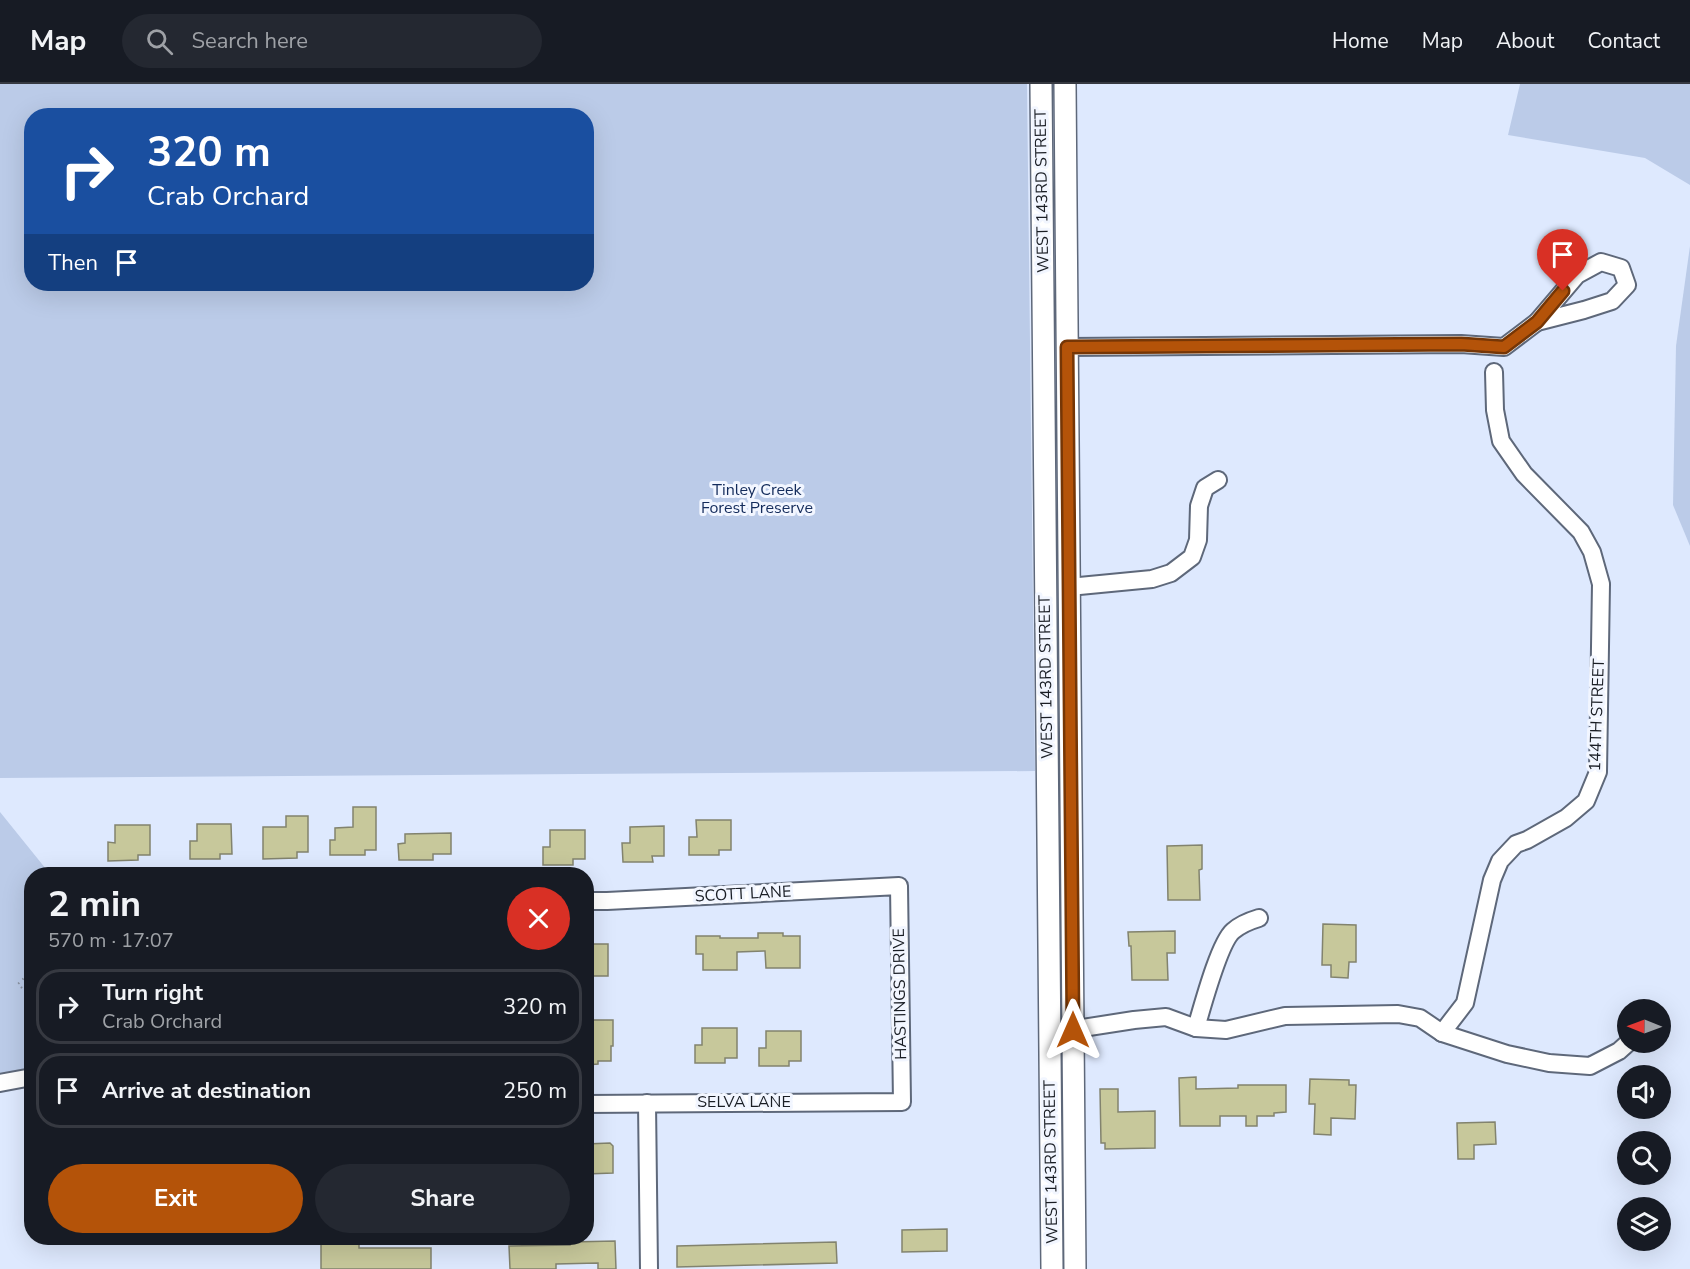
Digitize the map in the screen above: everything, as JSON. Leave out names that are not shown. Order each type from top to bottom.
[{"type":"main road","name":"WEST 143RD STREET","points":[[1041,84],[1052,1269]]},
{"type":"main road","name":"WEST 143RD STREET","points":[[1065,84],[1075,1269]]},
{"type":"street","points":[[1067,347],[1449,344],[1504,347],[1537,322],[1577,275],[1601,262],[1621,268],[1627,285],[1612,301],[1537,322]]},
{"type":"street","name":"144TH STREET","points":[[1442,1033],[1465,1003],[1492,880],[1500,861],[1515,844],[1527,840],[1566,818],[1586,801],[1598,772],[1601,584],[1592,552],[1581,532],[1524,474],[1501,441],[1495,410],[1494,372]]},
{"type":"street","points":[[1069,587],[1152,579],[1171,573],[1192,558],[1198,540],[1199,506],[1205,488],[1218,480]]},
{"type":"street","name":"SCOTT LANE","points":[[594,901],[898,886]]},
{"type":"street","name":"HASTINGS DRIVE","points":[[898,886],[902,1102]]},
{"type":"street","points":[[1196,1028],[1220,953],[1231,932],[1259,918]]},
{"type":"street","points":[[1050,1034],[1166,1017],[1196,1028],[1226,1030],[1285,1016],[1398,1014],[1420,1018],[1442,1033],[1507,1054],[1549,1063],[1590,1066],[1617,1052]]},
{"type":"street","points":[[0,1083],[24,1078]]},
{"type":"street","name":"SELVA LANE","points":[[594,1104],[902,1102]]},
{"type":"street","points":[[647,1103],[649,1269]]},
{"type":"path","points":[[24,978],[18,984],[24,990]]},
{"type":"green space","name":"Tinley Creek Forest Preserve","points":[[0,84],[1027,84],[1035,771],[0,778]]},
{"type":"green space","points":[[1520,84],[1690,84],[1690,185],[1645,158],[1508,135]]},
{"type":"green space","points":[[1690,246],[1690,546],[1673,505],[1676,346]]},
{"type":"green space","points":[[0,812],[44,867],[24,867],[24,1069],[0,1073]]},
{"type":"building","points":[[353,807],[376,807],[376,850],[365,850],[365,855],[330,855],[330,840],[335,840],[335,828],[353,827]]},
{"type":"building","points":[[286,816],[308,816],[308,852],[297,852],[297,858],[263,859],[263,827],[286,827]]},
{"type":"building","points":[[696,820],[731,820],[731,850],[719,850],[719,855],[689,855],[689,837],[697,837]]},
{"type":"building","points":[[197,824],[231,824],[232,854],[220,854],[220,859],[190,859],[190,841],[197,841]]},
{"type":"building","points":[[115,825],[150,825],[150,855],[138,855],[138,860],[108,861],[108,842],[115,843]]},
{"type":"building","points":[[664,826],[664,856],[652,856],[653,862],[623,862],[622,843],[630,843],[630,827]]},
{"type":"building","points":[[550,830],[585,830],[585,859],[573,859],[573,865],[543,865],[543,847],[550,847]]},
{"type":"building","points":[[451,833],[451,854],[433,854],[433,860],[399,860],[398,844],[405,843],[405,834]]},
{"type":"building","points":[[1202,845],[1202,869],[1199,870],[1200,900],[1168,900],[1167,846]]},
{"type":"building","points":[[1323,924],[1356,925],[1356,962],[1349,962],[1348,978],[1331,977],[1331,965],[1322,965]]},
{"type":"building","points":[[1175,931],[1175,953],[1167,953],[1168,980],[1132,980],[1131,946],[1129,946],[1128,932]]},
{"type":"building","points":[[758,933],[800,936],[800,968],[766,968],[765,951],[737,952],[737,970],[703,970],[703,954],[696,954],[696,936],[758,938]]},
{"type":"building","points":[[594,944],[608,944],[608,976],[594,976]]},
{"type":"building","points":[[594,1020],[613,1020],[611,1061],[598,1061],[598,1064],[594,1064]]},
{"type":"building","points":[[702,1028],[737,1028],[737,1058],[725,1058],[725,1063],[695,1063],[695,1045],[702,1045]]},
{"type":"building","points":[[766,1031],[801,1031],[801,1061],[789,1061],[789,1066],[759,1066],[759,1048],[766,1048]]},
{"type":"building","points":[[1196,1077],[1196,1089],[1238,1088],[1238,1085],[1286,1085],[1286,1112],[1274,1113],[1274,1116],[1257,1116],[1257,1126],[1246,1126],[1246,1116],[1220,1116],[1220,1126],[1180,1126],[1179,1078]]},
{"type":"building","points":[[1310,1079],[1349,1080],[1349,1085],[1356,1085],[1355,1119],[1331,1118],[1331,1135],[1314,1134],[1315,1104],[1309,1104]]},
{"type":"building","points":[[1100,1089],[1118,1089],[1118,1112],[1155,1111],[1155,1148],[1105,1149],[1105,1143],[1101,1143]]},
{"type":"building","points":[[1495,1122],[1496,1144],[1474,1145],[1474,1159],[1458,1159],[1457,1123]]},
{"type":"building","points":[[610,1143],[613,1146],[613,1173],[594,1174],[594,1144]]},
{"type":"building","points":[[947,1229],[947,1251],[902,1252],[902,1230]]},
{"type":"building","points":[[594,1241],[615,1241],[616,1269],[598,1269],[598,1263],[556,1264],[556,1269],[510,1269],[509,1246],[594,1245]]},
{"type":"building","points":[[836,1242],[837,1263],[677,1267],[677,1246]]},
{"type":"building","points":[[321,1245],[359,1245],[359,1248],[431,1248],[431,1269],[321,1269]]},
{"type":"route","points":[[1073,1030],[1067,347],[1461,344],[1504,347],[1537,322],[1563,291]]}]
